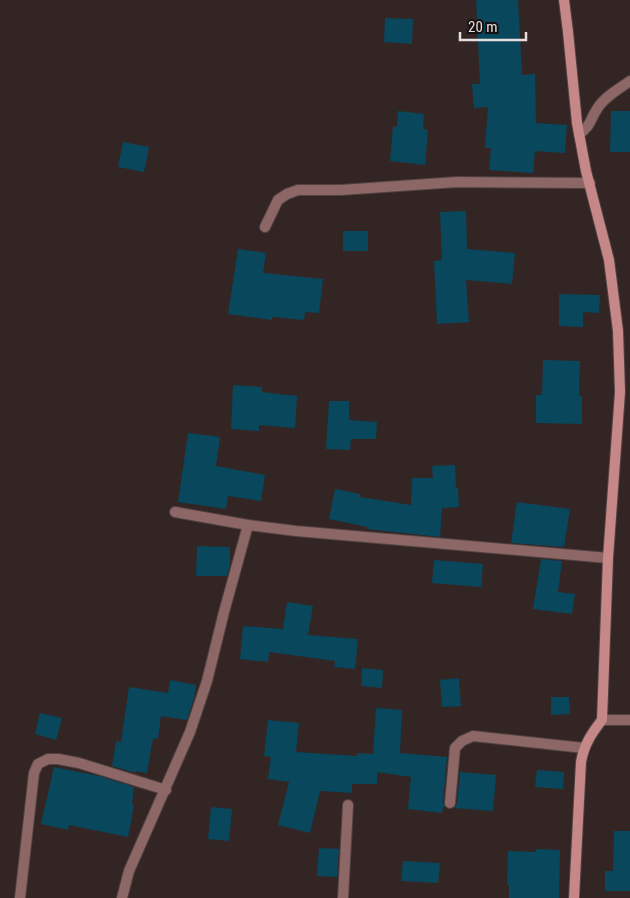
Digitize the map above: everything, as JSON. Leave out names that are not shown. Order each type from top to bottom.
[{"type":"street","points":[[564,0],[579,134],[609,260],[618,332],[620,392],[608,558],[602,720],[584,748],[580,774],[574,898]]},
{"type":"street","points":[[579,134],[586,130],[597,109],[607,98],[630,81]]},
{"type":"street","points":[[265,226],[278,200],[286,194],[298,190],[341,190],[458,182],[590,183]]},
{"type":"street","points":[[175,512],[248,525],[296,531],[608,558]]},
{"type":"street","points":[[122,898],[129,871],[190,732],[207,680],[248,525]]},
{"type":"street","points":[[602,720],[630,720]]},
{"type":"street","points":[[450,803],[455,748],[462,741],[473,736],[584,748]]},
{"type":"street","points":[[20,898],[34,773],[38,764],[48,759],[79,763],[166,790]]},
{"type":"street","points":[[343,898],[348,805]]},
{"type":"building","points":[[476,0],[518,0],[522,75],[535,74],[536,123],[567,125],[565,153],[535,151],[533,173],[489,170],[491,148],[485,148],[488,107],[474,108],[472,84],[480,84]]},
{"type":"building","points":[[385,18],[413,19],[412,44],[384,42]]},
{"type":"building","points":[[398,111],[424,114],[423,129],[428,130],[425,165],[390,161],[393,126],[397,127]]},
{"type":"building","points":[[611,111],[630,111],[630,152],[610,152]]},
{"type":"building","points":[[123,142],[149,147],[144,172],[118,167]]},
{"type":"building","points":[[466,211],[467,249],[515,253],[512,284],[466,280],[469,322],[437,324],[434,261],[442,260],[440,212]]},
{"type":"building","points":[[343,231],[368,231],[368,251],[343,251]]},
{"type":"building","points":[[238,249],[266,253],[263,273],[323,279],[319,313],[305,312],[304,320],[272,317],[272,320],[228,314]]},
{"type":"building","points":[[559,294],[600,295],[599,313],[583,312],[583,327],[559,326]]},
{"type":"building","points":[[543,360],[580,361],[579,396],[582,396],[582,424],[536,423],[536,395],[542,395]]},
{"type":"building","points":[[233,385],[262,387],[262,392],[297,396],[295,428],[259,425],[259,431],[231,429]]},
{"type":"building","points":[[329,401],[349,401],[349,420],[377,422],[376,439],[351,439],[350,450],[326,449]]},
{"type":"building","points":[[188,433],[220,437],[216,466],[265,475],[261,501],[228,496],[226,509],[178,502]]},
{"type":"building","points":[[455,465],[459,507],[442,508],[440,537],[367,529],[367,527],[329,519],[335,489],[360,494],[360,497],[411,505],[412,478],[433,478],[432,466]]},
{"type":"building","points":[[517,502],[570,509],[564,547],[511,543]]},
{"type":"building","points":[[197,546],[230,547],[230,565],[227,576],[196,576]]},
{"type":"building","points":[[541,559],[562,561],[558,592],[575,594],[572,614],[533,609]]},
{"type":"building","points":[[434,560],[483,564],[481,587],[432,583]]},
{"type":"building","points":[[287,602],[313,606],[308,635],[358,639],[355,669],[334,667],[335,661],[269,652],[268,662],[240,659],[243,626],[283,629]]},
{"type":"building","points":[[362,668],[383,670],[382,688],[361,686]]},
{"type":"building","points":[[459,678],[461,706],[442,707],[440,680]]},
{"type":"building","points":[[170,680],[196,685],[187,720],[161,716],[158,739],[153,738],[147,773],[136,771],[136,773],[112,766],[116,741],[121,742],[129,687],[168,693]]},
{"type":"building","points":[[551,697],[569,697],[570,714],[551,715]]},
{"type":"building","points":[[376,708],[402,710],[400,753],[447,757],[443,802],[445,807],[443,807],[442,813],[408,809],[411,777],[377,772],[377,784],[352,784],[352,793],[320,791],[310,833],[278,825],[289,782],[268,779],[271,757],[264,756],[268,720],[299,723],[296,752],[357,756],[357,753],[373,754]]},
{"type":"building","points":[[40,713],[62,718],[56,740],[35,734]]},
{"type":"building","points":[[54,767],[99,776],[134,787],[132,804],[134,805],[128,837],[69,825],[68,830],[41,824]]},
{"type":"building","points":[[537,770],[564,772],[563,789],[535,787]]},
{"type":"building","points":[[460,772],[496,775],[493,811],[454,808],[457,804]]},
{"type":"building","points":[[211,807],[232,809],[229,841],[208,839]]},
{"type":"building","points":[[614,831],[630,831],[630,891],[605,891],[605,871],[613,871]]},
{"type":"building","points":[[319,848],[339,849],[337,877],[317,876]]},
{"type":"building","points":[[536,849],[560,850],[559,898],[509,898],[509,885],[507,885],[508,851],[536,852]]},
{"type":"building","points":[[403,861],[440,863],[438,883],[401,881]]}]
